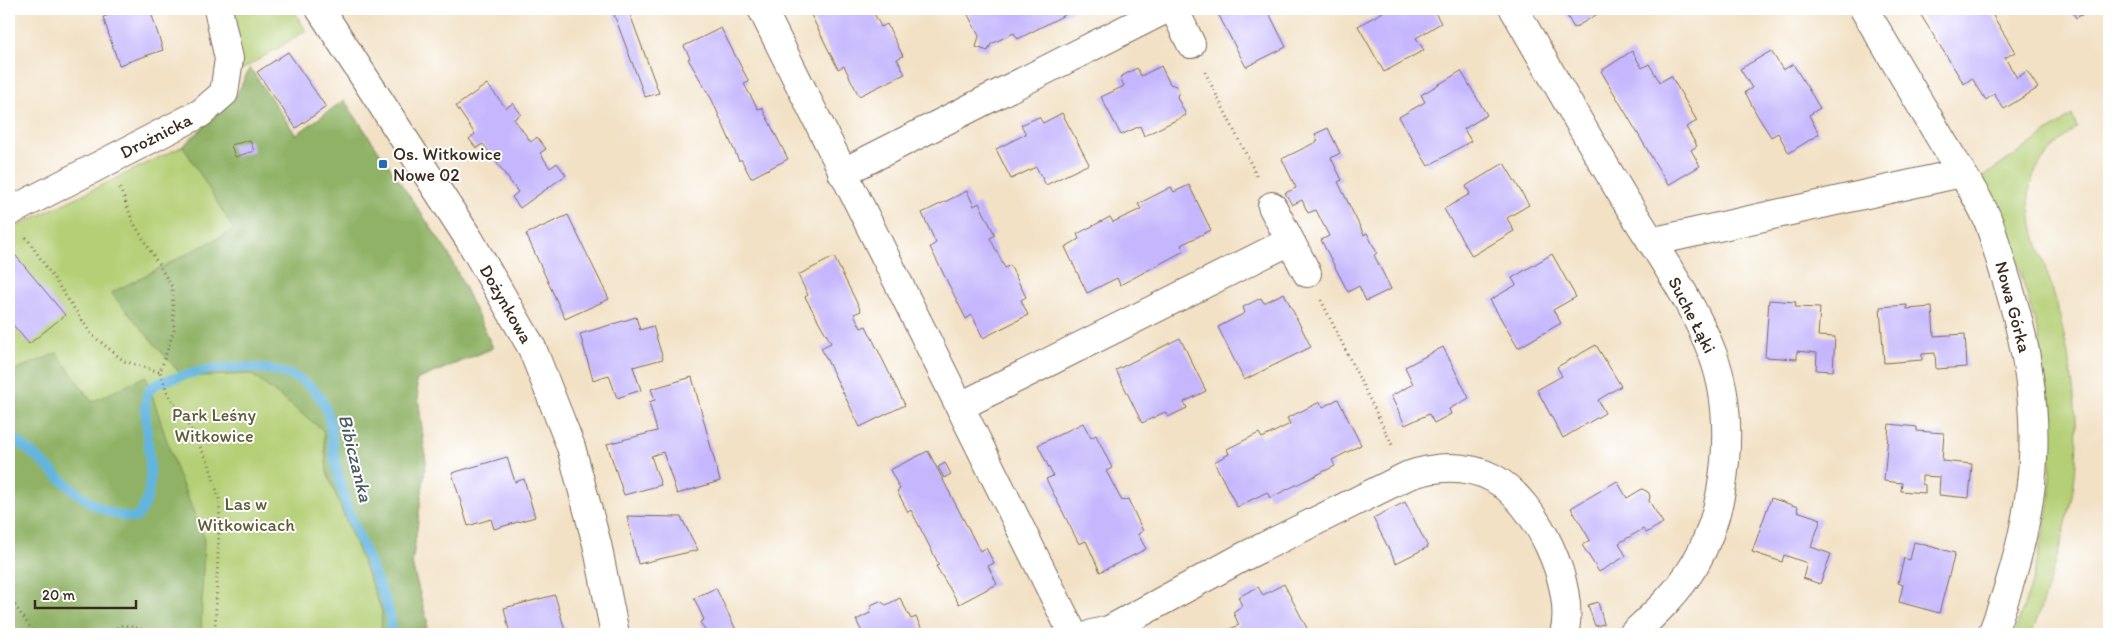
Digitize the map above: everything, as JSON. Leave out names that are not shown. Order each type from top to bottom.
[{"type":"street","name":"Drożnicka","points":[[9,212],[201,113],[224,93],[229,59],[218,9]]},
{"type":"street","name":"Dożynkowa","points":[[320,9],[469,239],[532,348],[571,448],[597,544],[615,634]]},
{"type":"street","points":[[762,9],[1073,634]]},
{"type":"street","points":[[842,173],[1166,9]]},
{"type":"street","points":[[1174,9],[1191,44]]},
{"type":"street","name":"Suche Łąki","points":[[1514,9],[1577,120],[1685,296],[1714,357],[1725,408],[1726,442],[1724,469],[1714,520],[1704,546],[1676,591],[1632,634]]},
{"type":"street","name":"Nowa Górka","points":[[1864,9],[1986,217],[2009,286],[2026,349],[2033,395],[2035,435],[2033,473],[2026,522],[2017,562],[1992,634]]},
{"type":"street","points":[[1651,242],[1962,174]]},
{"type":"street","points":[[1272,206],[1307,273]]},
{"type":"street","points":[[960,406],[1290,241]]},
{"type":"street","points":[[1092,634],[1109,630],[1241,558],[1407,476],[1430,469],[1459,468],[1493,478],[1518,499],[1531,514],[1553,555],[1560,575],[1567,604],[1564,634]]},
{"type":"path","points":[[1191,44],[1272,206]]},
{"type":"path","points":[[110,159],[133,222],[172,287],[174,330],[160,372],[168,394],[193,433],[209,464],[220,502],[215,634]]},
{"type":"path","points":[[9,212],[92,335],[124,362],[160,372]]},
{"type":"path","points":[[1307,273],[1407,476]]},
{"type":"path","points":[[9,597],[35,634]]},
{"type":"path","points":[[103,634],[122,625],[162,634]]},
{"type":"green space","points":[[228,9],[293,9],[306,31],[241,70]]},
{"type":"green space","name":"Park Leśny Witkowice","points":[[250,68],[296,135],[344,100],[448,253],[493,348],[416,380],[426,462],[412,564],[427,621],[426,634],[9,634],[9,230],[183,146],[235,98]]},
{"type":"green space","points":[[250,68],[296,135],[344,100],[448,253],[493,348],[416,380],[426,462],[412,564],[427,621],[426,634],[381,634],[382,611],[327,473],[323,430],[251,374],[183,377],[111,293],[234,230],[183,146],[235,98]]},
{"type":"green space","points":[[2072,115],[2077,127],[2053,148],[2039,165],[2030,185],[2029,196],[2033,224],[2064,335],[2072,381],[2077,450],[2075,473],[2064,531],[2032,634],[2014,634],[2033,580],[2050,501],[2050,407],[2038,333],[2013,247],[1980,179]]},
{"type":"green space","points":[[57,353],[92,402],[146,376],[177,472],[204,537],[201,634],[9,634],[9,367],[12,371]]},
{"type":"building","points":[[127,9],[150,9],[163,50],[119,65],[103,17]]},
{"type":"building","points":[[612,9],[628,9],[659,93],[645,97]]},
{"type":"building","points":[[808,9],[872,9],[881,27],[887,24],[903,56],[897,59],[905,74],[859,96],[844,66],[838,69]]},
{"type":"building","points":[[965,9],[1076,9],[1018,39],[1014,33],[991,44],[988,51],[976,47],[979,36]]},
{"type":"building","points":[[1179,9],[1203,9],[1184,18]]},
{"type":"building","points":[[1223,9],[1267,9],[1286,47],[1246,67],[1217,12]]},
{"type":"building","points":[[1381,9],[1433,9],[1441,23],[1416,38],[1424,50],[1384,72],[1358,26],[1383,12]]},
{"type":"building","points":[[1563,9],[1606,9],[1574,28]]},
{"type":"building","points":[[1917,9],[1989,9],[2015,52],[2005,58],[2017,78],[2027,71],[2038,88],[2004,109],[1994,94],[1986,100],[1972,78],[1964,84]]},
{"type":"building","points":[[2071,9],[2092,9],[2076,18]]},
{"type":"building","points":[[721,28],[749,82],[744,84],[758,109],[762,108],[788,159],[751,178],[741,159],[739,161],[712,100],[688,59],[690,58],[684,46]]},
{"type":"building","points":[[1632,51],[1642,68],[1649,64],[1660,82],[1671,76],[1697,121],[1686,127],[1697,146],[1691,150],[1700,166],[1668,185],[1601,71]]},
{"type":"building","points":[[1771,51],[1783,70],[1793,64],[1820,108],[1809,115],[1819,134],[1789,153],[1778,133],[1771,137],[1757,115],[1745,92],[1752,88],[1740,69]]},
{"type":"building","points":[[288,52],[326,107],[296,128],[257,72]]},
{"type":"building","points":[[1161,66],[1170,84],[1176,86],[1179,91],[1177,97],[1186,115],[1144,136],[1140,126],[1121,135],[1101,97],[1124,86],[1120,77],[1137,68],[1141,76]]},
{"type":"building","points":[[1461,71],[1487,115],[1464,129],[1471,141],[1428,166],[1399,117],[1425,102],[1421,95]]},
{"type":"building","points":[[487,84],[506,108],[513,103],[521,114],[514,119],[531,142],[537,137],[546,149],[540,153],[550,168],[557,163],[566,175],[520,208],[512,197],[518,192],[483,144],[476,148],[469,139],[475,134],[456,106]]},
{"type":"building","points":[[1062,113],[1089,164],[1046,185],[1036,167],[1011,179],[996,149],[1026,134],[1021,125],[1039,117],[1043,123]]},
{"type":"building","points":[[1328,128],[1340,153],[1331,158],[1342,180],[1338,182],[1364,235],[1367,233],[1377,253],[1374,255],[1391,289],[1366,301],[1359,286],[1348,292],[1321,240],[1329,236],[1316,210],[1308,213],[1302,200],[1292,205],[1285,193],[1296,188],[1282,159],[1318,141],[1315,134]]},
{"type":"building","points":[[250,140],[254,151],[235,157],[231,145]]},
{"type":"building","points":[[1504,163],[1529,205],[1507,218],[1514,231],[1472,256],[1444,209],[1470,194],[1466,186]]},
{"type":"building","points":[[1189,185],[1211,230],[1181,245],[1184,251],[1120,285],[1117,278],[1087,293],[1065,247],[1079,239],[1077,234],[1110,217],[1113,222],[1141,209],[1138,204],[1171,187],[1174,192]]},
{"type":"building","points":[[967,191],[974,206],[979,203],[995,235],[990,238],[1005,268],[1010,265],[1026,297],[1021,300],[1028,315],[983,338],[972,315],[966,319],[930,247],[936,243],[922,213]]},
{"type":"building","points":[[568,215],[609,299],[565,319],[526,234]]},
{"type":"building","points":[[1552,254],[1576,297],[1553,310],[1561,323],[1518,348],[1490,300],[1516,285],[1512,278]]},
{"type":"building","points":[[16,256],[65,315],[29,344],[9,320],[9,262]]},
{"type":"building","points":[[834,257],[861,311],[854,314],[861,328],[866,326],[905,405],[860,427],[821,348],[831,343],[805,297],[808,295],[798,275]]},
{"type":"building","points":[[1284,293],[1311,347],[1244,380],[1218,327],[1245,313],[1243,307],[1261,298],[1264,303]]},
{"type":"building","points":[[1769,300],[1796,302],[1795,307],[1820,308],[1818,336],[1835,337],[1833,371],[1816,370],[1817,353],[1797,351],[1797,359],[1765,357]]},
{"type":"building","points":[[1907,305],[1907,309],[1932,307],[1934,336],[1965,334],[1967,367],[1936,369],[1935,353],[1922,354],[1922,360],[1884,363],[1880,307]]},
{"type":"building","points":[[636,317],[640,330],[653,326],[663,359],[633,367],[641,390],[617,398],[609,375],[593,380],[580,334]]},
{"type":"building","points":[[1180,338],[1206,391],[1184,402],[1187,408],[1168,417],[1165,412],[1142,423],[1116,370]]},
{"type":"building","points":[[1596,345],[1621,386],[1598,400],[1605,413],[1563,438],[1537,390],[1562,376],[1557,367]]},
{"type":"building","points":[[1443,347],[1469,398],[1449,409],[1451,414],[1434,423],[1429,414],[1405,425],[1391,396],[1413,384],[1405,367]]},
{"type":"building","points":[[692,377],[720,481],[677,494],[663,452],[651,456],[661,485],[624,495],[607,444],[657,431],[649,402],[655,400],[651,389]]},
{"type":"building","points":[[1338,399],[1361,445],[1332,460],[1335,466],[1270,498],[1267,492],[1237,507],[1214,462],[1229,454],[1227,449],[1259,433],[1262,438],[1290,424],[1287,418],[1320,402],[1323,407]]},
{"type":"building","points":[[1083,423],[1091,438],[1096,435],[1112,468],[1106,471],[1122,501],[1128,499],[1143,531],[1138,534],[1146,549],[1100,572],[1086,541],[1079,544],[1046,479],[1053,476],[1038,445]]},
{"type":"building","points":[[1889,424],[1917,427],[1917,431],[1944,433],[1942,461],[1972,464],[1969,498],[1939,495],[1940,477],[1922,476],[1925,493],[1901,491],[1902,483],[1884,481]]},
{"type":"building","points":[[928,451],[980,551],[986,548],[994,563],[988,566],[997,584],[959,604],[936,566],[939,565],[911,510],[908,512],[897,491],[900,489],[890,470]]},
{"type":"building","points":[[507,457],[515,482],[524,479],[535,517],[494,529],[491,519],[468,526],[452,473]]},
{"type":"building","points":[[945,463],[951,474],[944,478],[938,467]]},
{"type":"building","points":[[1617,481],[1627,498],[1642,489],[1648,492],[1650,496],[1649,501],[1663,523],[1646,533],[1643,529],[1619,543],[1626,556],[1599,572],[1582,545],[1590,540],[1571,508]]},
{"type":"building","points":[[1771,498],[1798,507],[1797,511],[1821,519],[1811,547],[1831,554],[1820,584],[1803,578],[1807,563],[1784,555],[1782,562],[1752,552]]},
{"type":"building","points":[[1405,502],[1428,547],[1396,563],[1373,518]]},
{"type":"building","points":[[627,516],[681,517],[698,550],[638,564]]},
{"type":"building","points":[[1914,542],[1955,553],[1939,613],[1899,602],[1903,585],[1898,583],[1904,558],[1910,560]]},
{"type":"building","points":[[1284,584],[1310,634],[1228,634],[1226,631],[1239,625],[1233,612],[1242,606],[1238,597],[1258,587],[1263,595]]},
{"type":"building","points":[[716,588],[738,634],[707,634],[700,622],[704,620],[694,598]]},
{"type":"building","points":[[555,595],[566,634],[510,634],[504,608]]},
{"type":"building","points":[[900,598],[911,619],[916,617],[924,634],[863,634],[856,620],[870,613],[871,605],[880,601],[886,605]]},
{"type":"building","points":[[1598,602],[1604,624],[1595,626],[1588,605]]},
{"type":"waterway","name":"Bibiczanka","points":[[9,433],[71,488],[94,505],[121,516],[136,518],[145,504],[149,487],[150,468],[146,397],[151,388],[156,384],[191,374],[227,368],[265,369],[299,379],[319,396],[327,413],[342,490],[355,528],[389,611],[390,634]]},
{"type":"place","name":"Os. Witkowice Nowe 02","points":[[383,164]]},
{"type":"park label","name":"Las w Witkowicach","points":[[246,514]]}]
